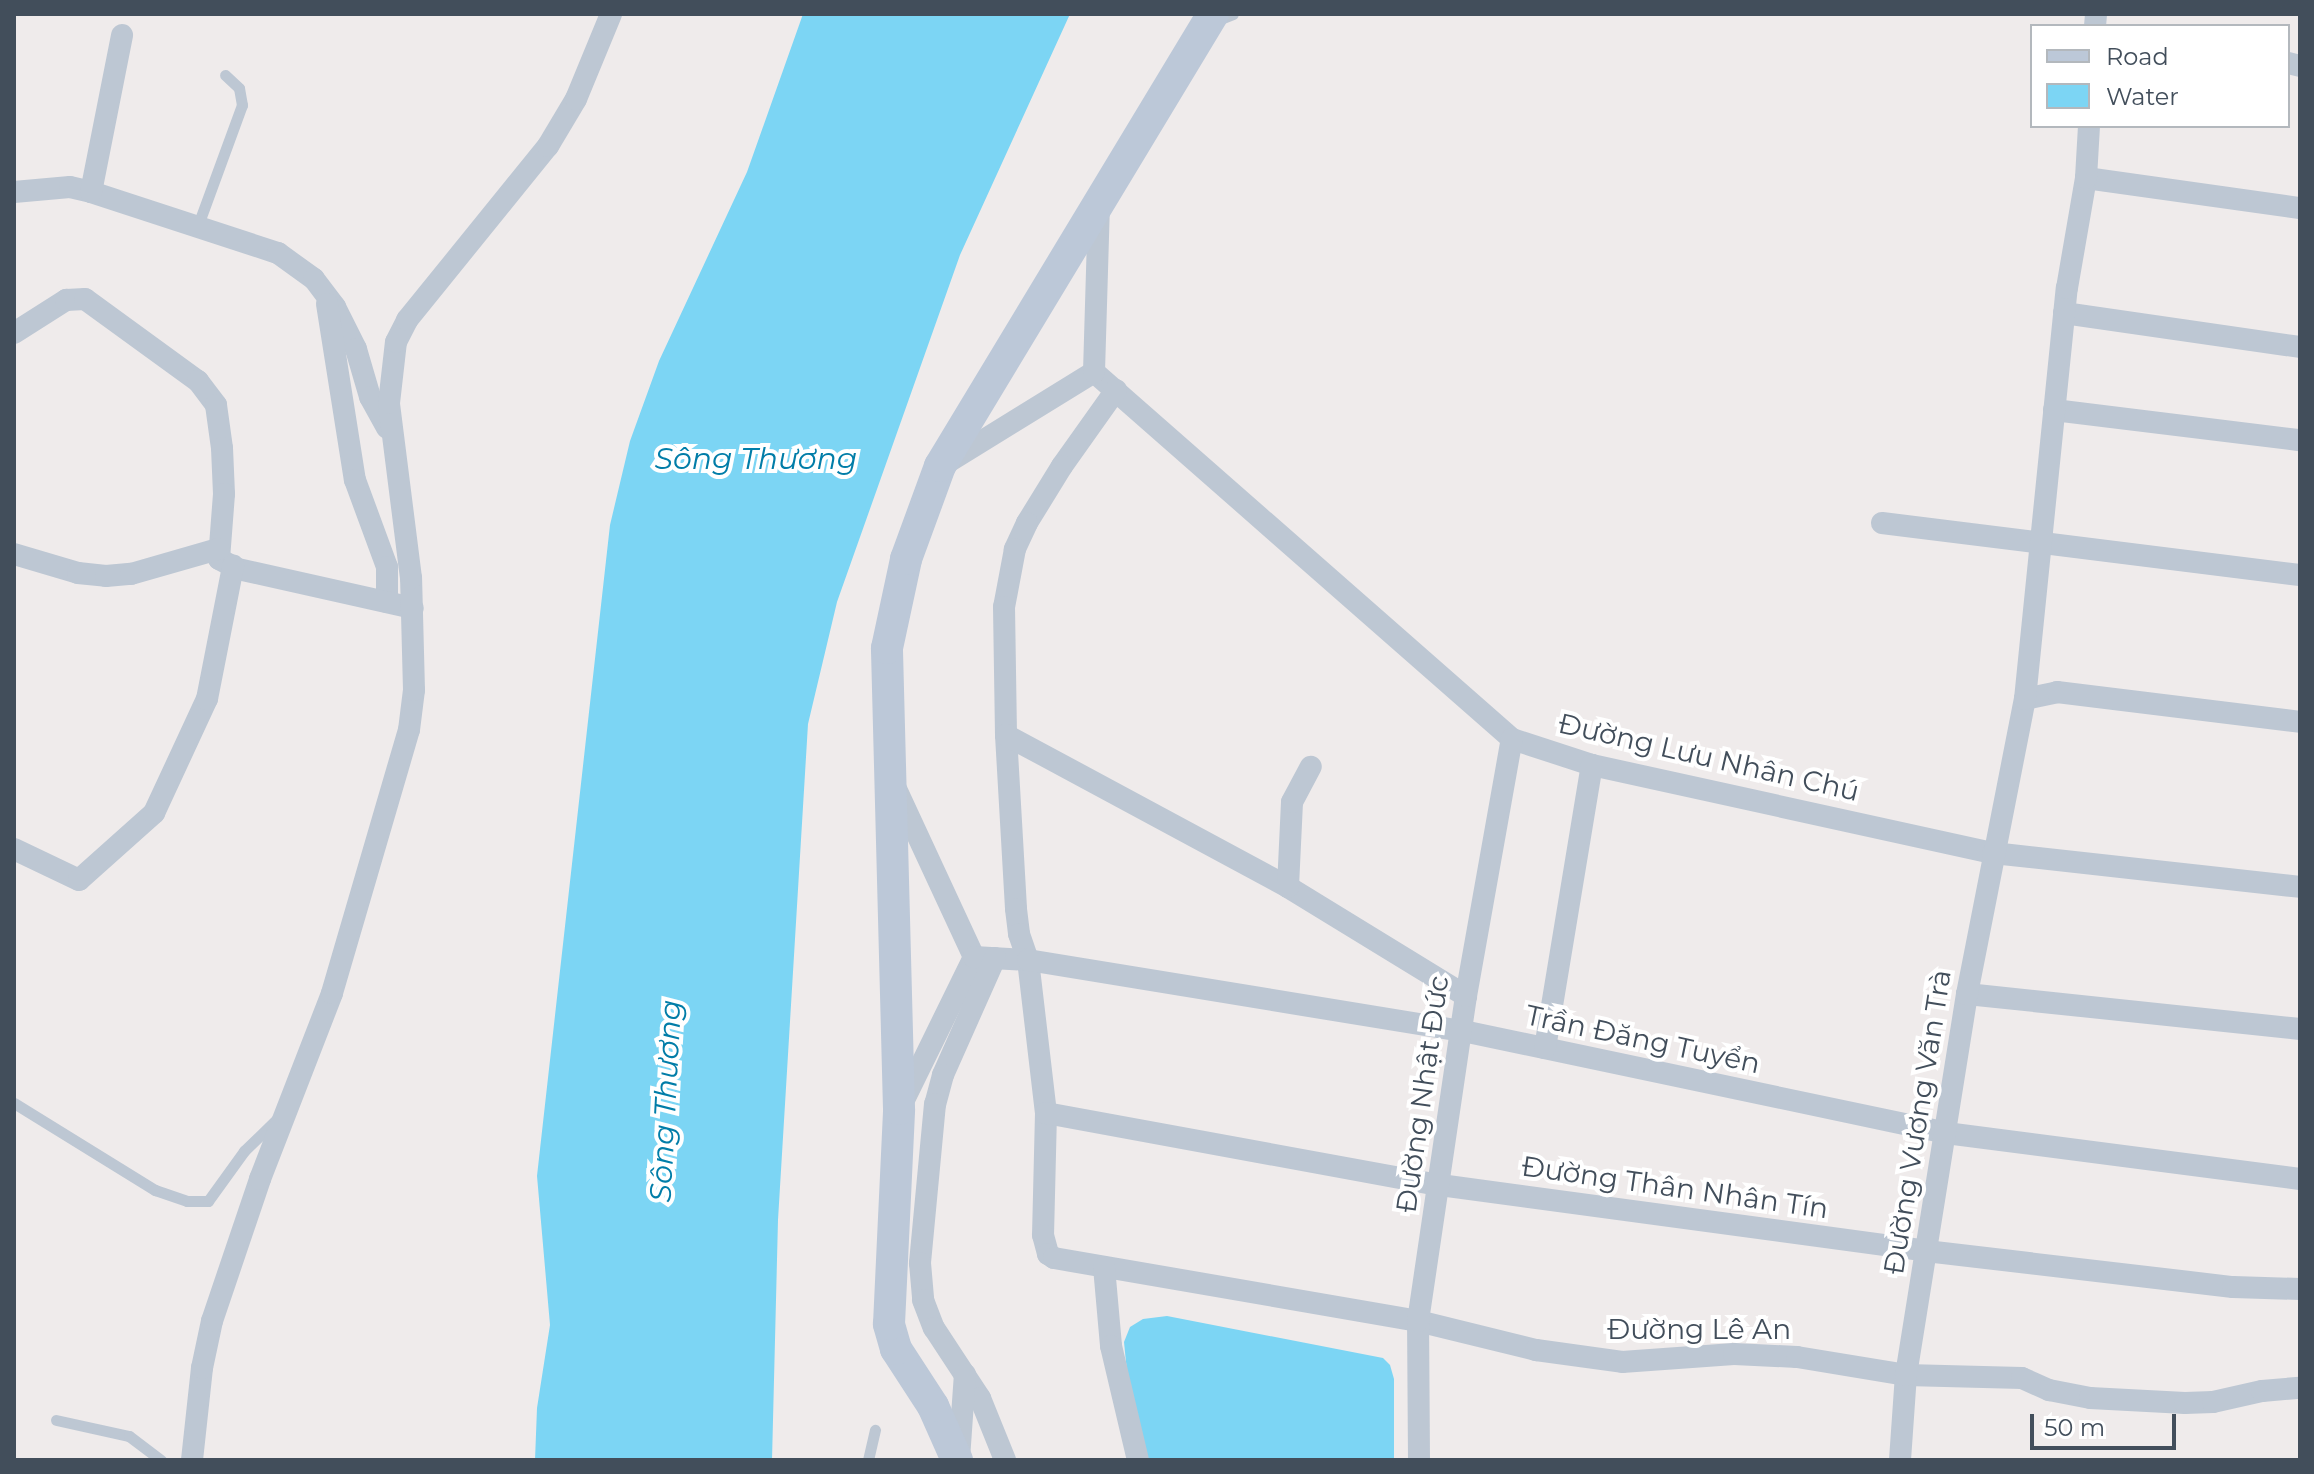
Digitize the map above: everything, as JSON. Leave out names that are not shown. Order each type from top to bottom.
[{"type":"street","points":[[958,1460],[933,1406],[896,1349],[889,1324],[899,1109],[887,648],[906,559],[940,466],[1217,17]]},
{"type":"street","points":[[192,1460],[202,1368],[212,1321],[260,1179],[292,1104],[332,993],[409,730],[414,690],[413,608],[391,436],[390,368],[396,342],[407,320],[548,146],[576,99],[608,19]]},
{"type":"street","points":[[91,192],[122,35]]},
{"type":"street","name":"Đường Vương Văn Trà","points":[[1900,1460],[1906,1375],[1967,994],[2003,795],[2025,699],[2064,313],[2086,178],[2089,128]]},
{"type":"street","points":[[2086,178],[2300,208]]},
{"type":"street","points":[[14,192],[70,187],[198,225],[278,253],[299,267],[325,294],[349,335],[370,397],[391,436]]},
{"type":"street","points":[[940,466],[1094,372],[1099,208]]},
{"type":"street","points":[[325,294],[355,480],[387,567],[387,602]]},
{"type":"street","points":[[14,333],[66,300],[85,299],[198,381],[216,405],[222,448],[225,558],[207,699],[154,813],[79,880],[14,849]]},
{"type":"street","points":[[2064,313],[2300,347]]},
{"type":"street","name":"Đường Lưu Nhân Chú","points":[[1094,372],[1512,739],[1592,765],[1993,853],[2300,887]]},
{"type":"street","points":[[1046,1113],[1028,960],[1019,934],[1016,909],[1006,735],[1004,607],[1015,549],[1062,466],[1116,390]]},
{"type":"street","points":[[2054,410],[2300,440]]},
{"type":"street","points":[[1882,523],[2040,540],[2300,575]]},
{"type":"street","points":[[14,554],[78,573],[106,576],[225,558],[413,608]]},
{"type":"street","points":[[2025,699],[2057,692],[2300,722]]},
{"type":"street","points":[[1006,735],[1288,887],[1466,996]]},
{"type":"street","name":"Đường Nhật Đức","points":[[1419,1460],[1418,1321],[1466,996],[1512,739]]},
{"type":"street","points":[[1545,1048],[1592,765]]},
{"type":"street","points":[[1288,887],[1288,835],[1292,802],[1311,767]]},
{"type":"street","points":[[890,778],[985,957],[935,1104],[920,1263],[923,1300],[934,1328],[980,1398],[1005,1460]]},
{"type":"street","points":[[899,1109],[985,957]]},
{"type":"street","name":"Trần Đăng Tuyển","points":[[985,957],[1028,960],[1463,1031],[1946,1133],[2300,1179]]},
{"type":"street","points":[[1967,994],[2300,1029]]},
{"type":"street","name":"Đường Thân Nhân Tín","points":[[1046,1113],[1440,1185],[1926,1251],[2233,1287],[2300,1289]]},
{"type":"street","name":"Đường Lê An","points":[[1046,1113],[1043,1244],[1054,1258],[1418,1321],[1536,1350],[1622,1362],[1734,1354],[1797,1357],[1906,1375],[2022,1378],[2049,1390],[2090,1398],[2185,1403],[2213,1402],[2262,1391],[2300,1388]]},
{"type":"street","points":[[1104,1267],[1111,1346],[1138,1460]]},
{"type":"street","points":[[958,1460],[965,1374]]},
{"type":"lane","points":[[198,225],[242,105],[239,88],[225,75]]},
{"type":"lane","points":[[14,1103],[155,1190],[187,1201],[208,1201],[244,1151],[292,1104]]},
{"type":"lane","points":[[56,1420],[129,1436],[161,1460]]},
{"type":"lane","points":[[868,1460],[875,1430]]},
{"type":"water","name":"Sông Thương","points":[[803,14],[1070,14],[960,255],[837,602],[808,724],[778,1220],[772,1460],[535,1460],[537,1408],[550,1325],[537,1176],[610,525],[630,441],[659,361],[747,172]]},
{"type":"water","points":[[1167,1316],[1383,1358],[1390,1365],[1394,1379],[1394,1460],[1147,1460],[1128,1382],[1124,1342],[1130,1327],[1143,1319]]}]
